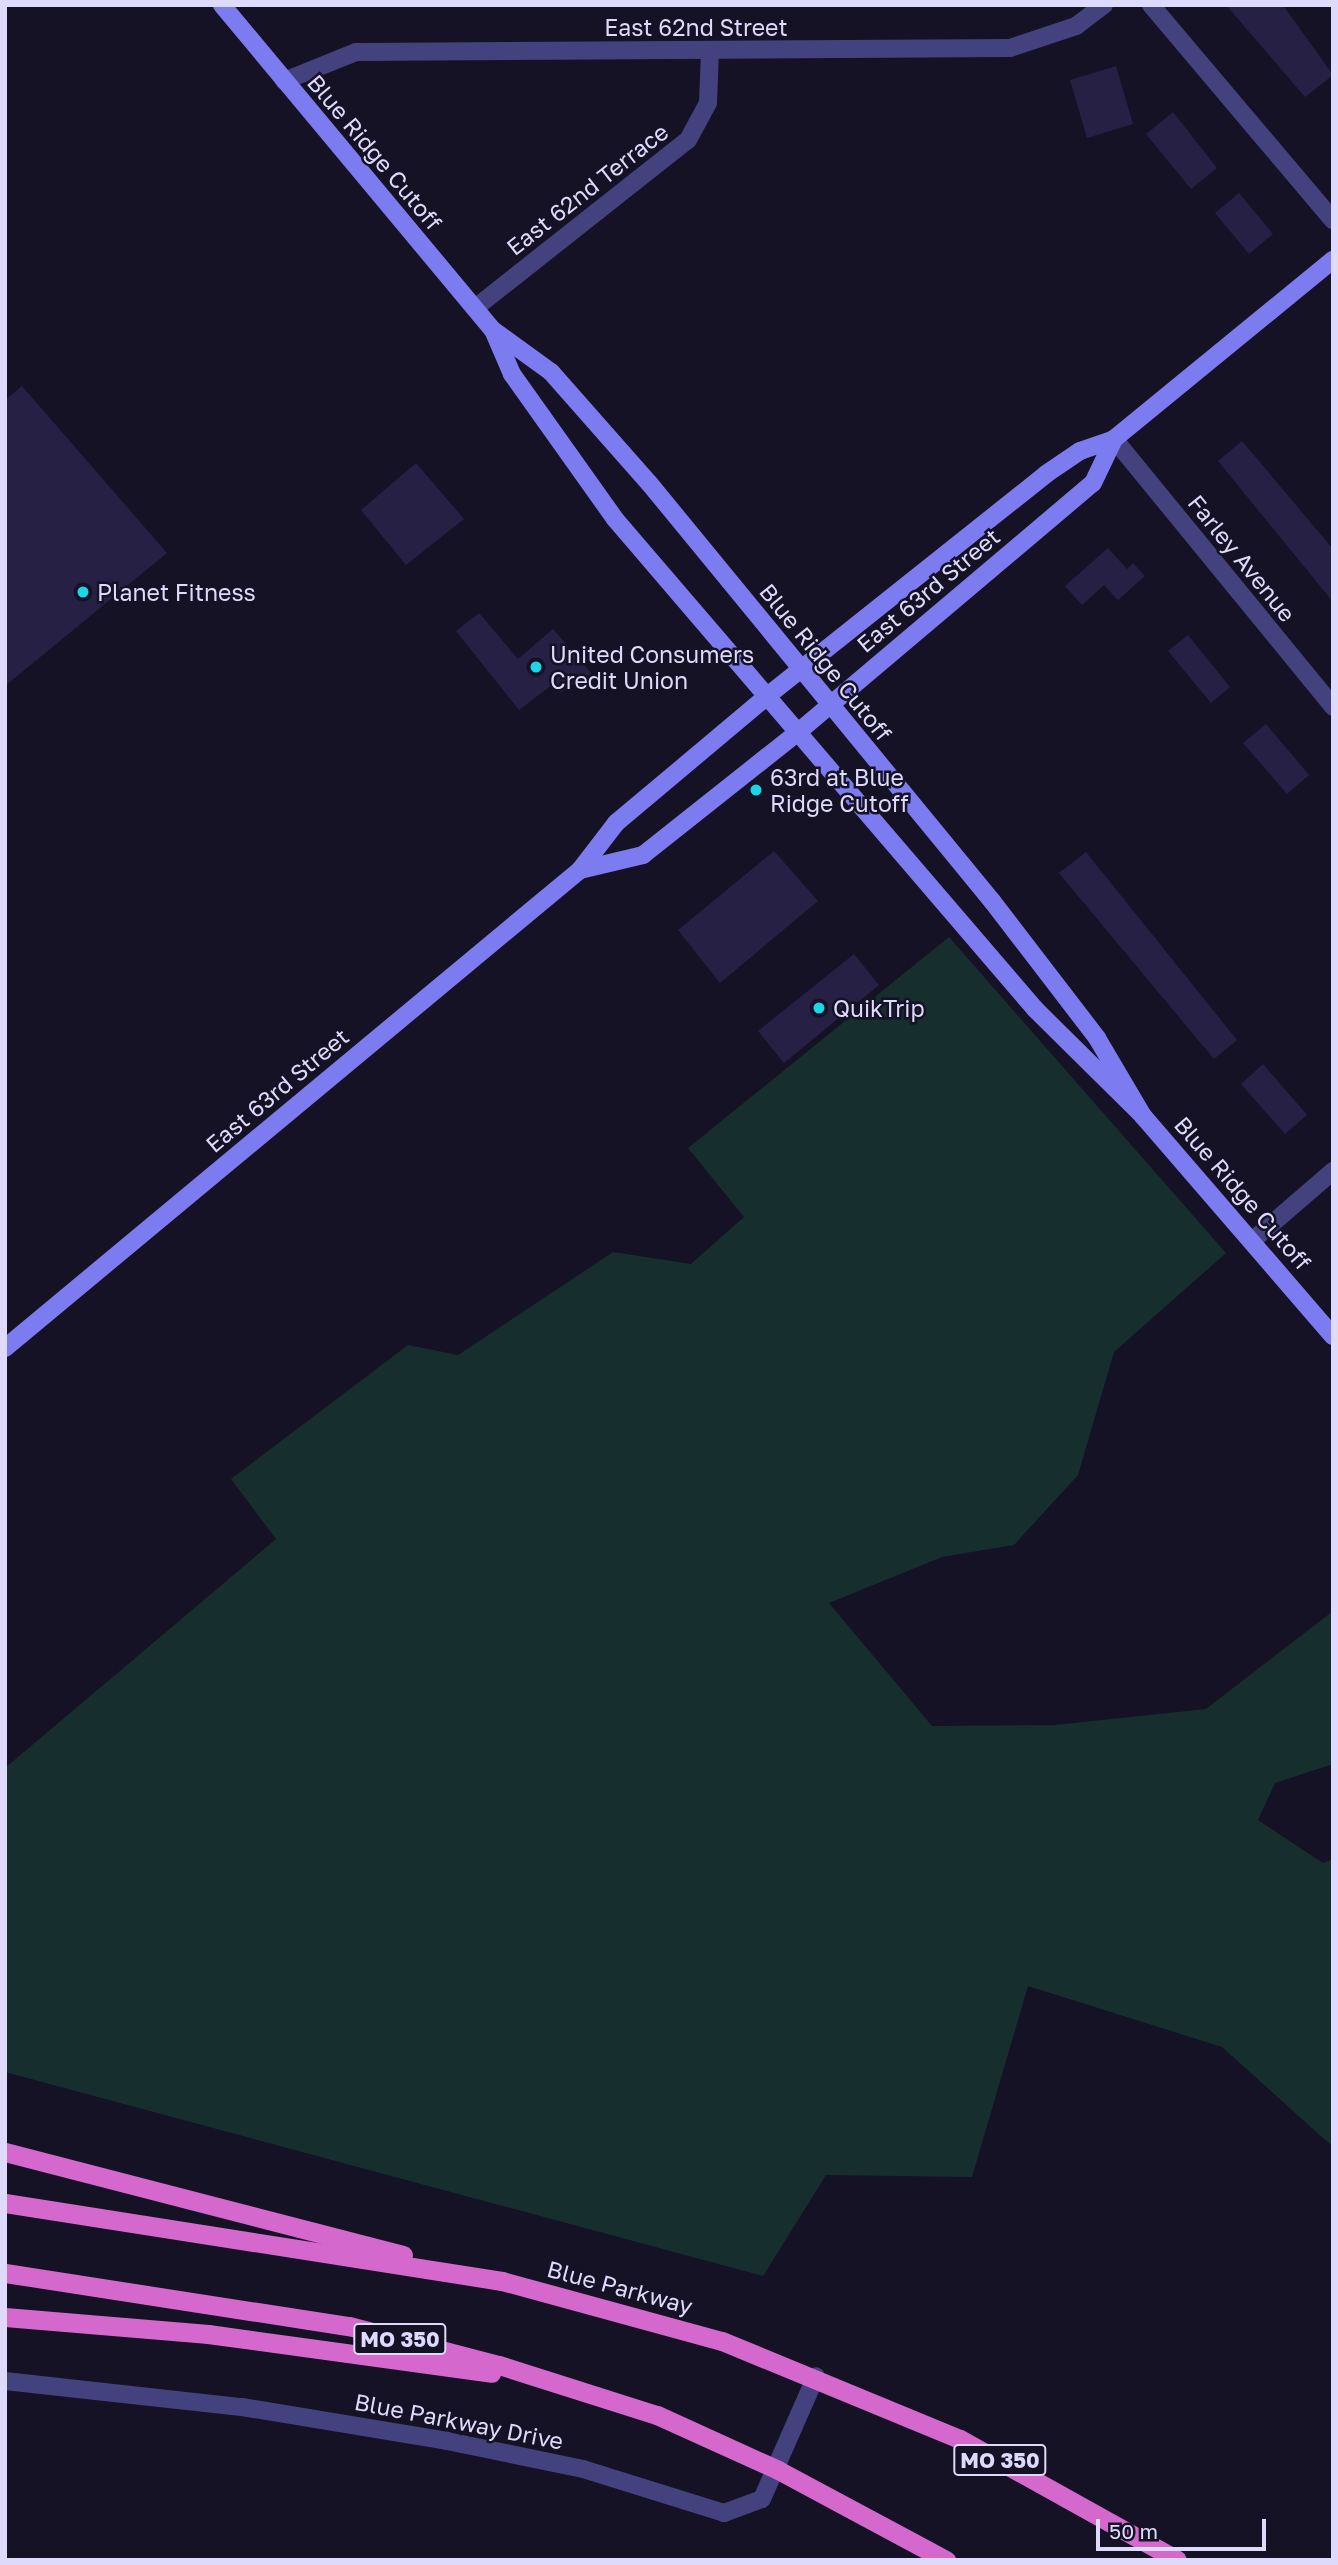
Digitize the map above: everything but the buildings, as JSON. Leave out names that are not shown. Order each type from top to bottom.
[{"type":"highway","points":[[5,2152],[502,2281]]},
{"type":"highway","name":"Blue Parkway","points":[[5,2203],[502,2281],[673,2327],[816,2375],[960,2439],[1177,2560]]},
{"type":"highway","name":"MO 350","points":[[5,2273],[349,2326],[542,2378],[657,2415],[778,2470],[946,2560]]},
{"type":"highway","points":[[5,2317],[208,2334],[542,2378]]},
{"type":"main road","name":"Blue Ridge Cutoff","points":[[222,5],[493,330],[560,382],[801,670],[1081,1017],[1143,1116]]},
{"type":"main road","name":"East 63rd Street","points":[[5,1348],[580,870],[616,822],[766,697],[1046,474],[1080,451],[1114,439],[1333,260]]},
{"type":"main road","name":"Blue Ridge Cutoff","points":[[493,330],[512,374],[615,519],[1035,1009],[1143,1116],[1253,1240],[1333,1336]]},
{"type":"main road","name":"East 63rd Street","points":[[580,870],[643,855],[797,733],[1093,483],[1114,439]]},
{"type":"street","name":"East 62nd Street","points":[[284,81],[356,52],[710,52],[1010,48],[1076,26],[1104,5]]},
{"type":"street","points":[[1151,5],[1333,220]]},
{"type":"street","name":"East 62nd Terrace","points":[[475,308],[688,140],[708,103],[710,52]]},
{"type":"street","name":"Farley Avenue","points":[[1114,439],[1333,707]]},
{"type":"street","points":[[1253,1240],[1333,1171]]},
{"type":"street","name":"Blue Parkway Drive","points":[[5,2381],[242,2407],[447,2441],[583,2469],[724,2513],[762,2499],[778,2470],[816,2375]]},
{"type":"green space","points":[[949,937],[1226,1253],[1114,1352],[1078,1475],[1014,1545],[942,1557],[829,1603],[932,1726],[1055,1725],[1206,1709],[1333,1611],[1333,1764],[1275,1783],[1258,1820],[1323,1863],[1333,1859],[1333,2147],[1222,2047],[1028,1986],[972,2177],[826,2175],[763,2276],[5,2072],[5,1768],[276,1539],[231,1479],[408,1345],[458,1355],[613,1252],[691,1264],[744,1217],[688,1148]]},
{"type":"place","name":"Planet Fitness","points":[[83,592]]},
{"type":"place","name":"United Consumers Credit Union","points":[[536,667]]},
{"type":"place","name":"63rd at Blue Ridge Cutoff","points":[[756,790]]},
{"type":"place","name":"QuikTrip","points":[[819,1008]]}]
